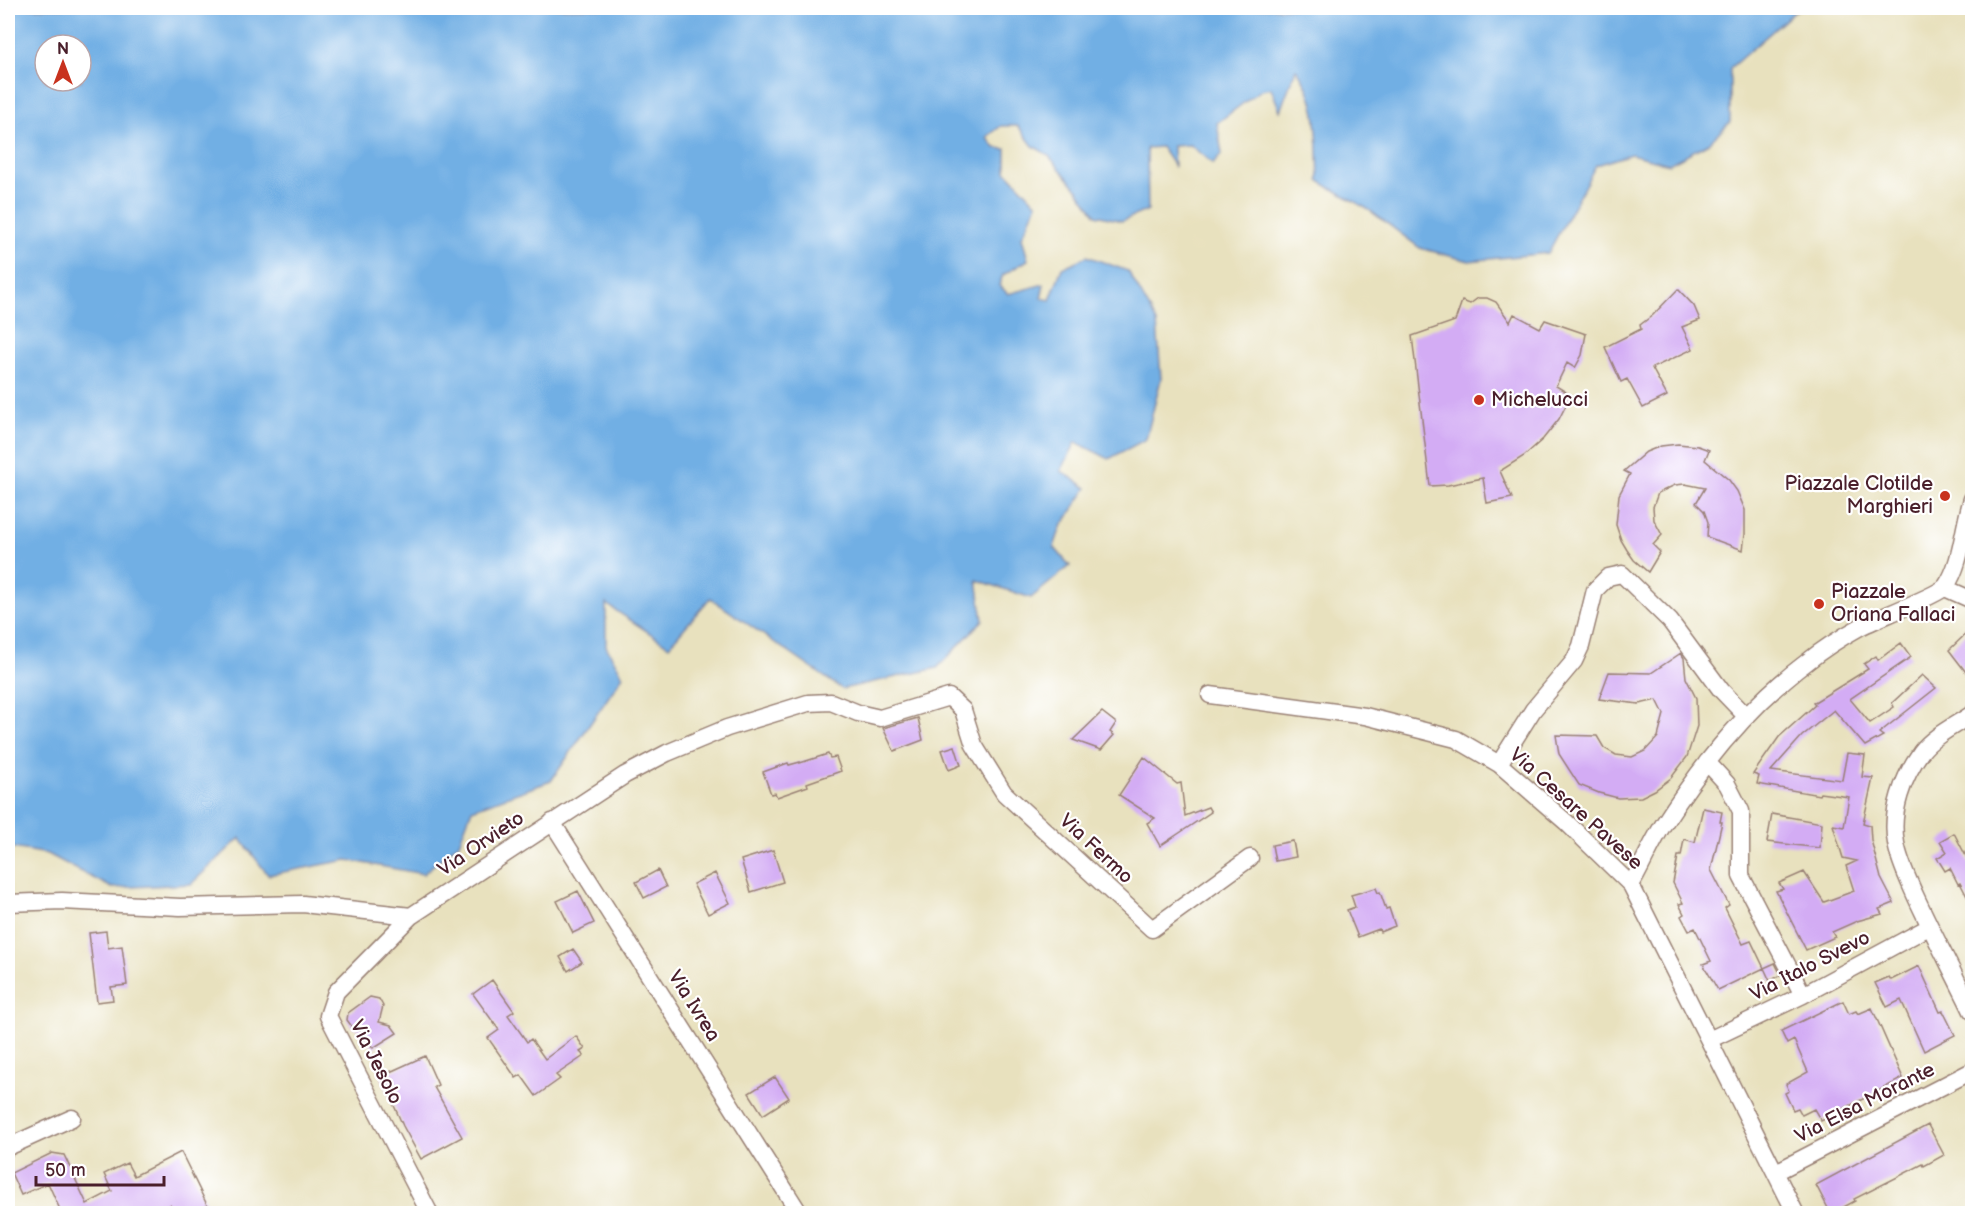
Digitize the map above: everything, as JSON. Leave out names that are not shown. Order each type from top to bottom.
[{"type":"street","points":[[1631,885],[1662,826],[1707,762],[1745,715],[1806,662],[1841,639],[1861,627],[1945,588],[1957,562],[1963,528],[1972,499]]},
{"type":"street","points":[[1499,764],[1533,710],[1574,661],[1581,646],[1595,590],[1608,577],[1622,574],[1670,621],[1721,690],[1745,715]]},
{"type":"street","points":[[1945,588],[1972,600]]},
{"type":"street","name":"Via Cesare Pavese","points":[[1210,695],[1365,716],[1455,739],[1499,764],[1566,822],[1631,885],[1796,1214]]},
{"type":"street","name":"Via Orvieto","points":[[411,915],[625,775],[667,753],[747,722],[808,703],[831,702],[858,713],[880,718],[949,697]]},
{"type":"street","name":"Via Fermo","points":[[949,697],[963,710],[975,745],[1004,793],[1152,929],[1250,858]]},
{"type":"street","points":[[1972,714],[1941,734],[1922,751],[1905,780],[1895,811],[1895,843],[1904,870],[1929,927],[1972,1011]]},
{"type":"street","points":[[1707,762],[1727,784],[1741,811],[1741,876],[1803,995]]},
{"type":"street","name":"Via Ivrea","points":[[552,822],[800,1214]]},
{"type":"street","points":[[8,895],[62,901],[180,907],[303,904],[411,915]]},
{"type":"street","points":[[8,903],[62,901]]},
{"type":"street","name":"Via Jesolo","points":[[411,915],[336,992],[328,1016],[430,1214]]},
{"type":"street","name":"Via Italo Svevo","points":[[1709,1040],[1803,995],[1929,927]]},
{"type":"street","name":"Via Elsa Morante","points":[[1776,1172],[1972,1071]]},
{"type":"street","points":[[8,1147],[72,1118]]},
{"type":"water","points":[[8,8],[1799,8],[1730,68],[1730,122],[1709,143],[1669,164],[1631,154],[1596,165],[1548,253],[1469,261],[1420,248],[1369,210],[1319,181],[1314,108],[1304,81],[1296,69],[1280,111],[1271,88],[1261,90],[1217,123],[1222,154],[1213,164],[1190,145],[1173,146],[1174,166],[1161,147],[1147,148],[1148,210],[1122,221],[1096,215],[1048,155],[1033,146],[1018,126],[1001,126],[987,137],[995,148],[1006,149],[1006,171],[1037,204],[1022,237],[1028,260],[1003,275],[999,285],[1008,294],[1044,284],[1041,298],[1050,300],[1062,268],[1087,256],[1128,271],[1157,322],[1161,379],[1146,439],[1109,459],[1076,442],[1061,471],[1087,488],[1061,527],[1054,547],[1070,566],[1031,598],[977,580],[983,620],[937,668],[842,689],[710,598],[669,646],[606,604],[606,646],[623,676],[551,781],[472,809],[459,843],[423,874],[347,860],[268,875],[240,838],[191,884],[112,888],[48,854],[8,847]]},
{"type":"building","points":[[1678,289],[1694,306],[1700,320],[1682,327],[1693,349],[1652,368],[1667,396],[1643,408],[1627,379],[1621,382],[1605,347],[1641,329],[1640,325]]},
{"type":"building","points":[[1478,298],[1487,298],[1496,302],[1510,322],[1514,314],[1540,328],[1545,320],[1586,334],[1582,355],[1575,368],[1567,363],[1556,386],[1571,395],[1559,419],[1543,439],[1524,456],[1500,471],[1512,498],[1487,503],[1483,478],[1430,486],[1412,336],[1455,321],[1462,301],[1470,304]]},
{"type":"building","points":[[1678,444],[1698,446],[1709,450],[1705,460],[1729,480],[1737,491],[1745,510],[1743,550],[1707,537],[1708,522],[1704,511],[1696,503],[1705,488],[1685,484],[1675,485],[1658,493],[1653,507],[1654,520],[1662,535],[1653,545],[1660,552],[1648,572],[1634,560],[1627,550],[1616,525],[1619,495],[1630,474],[1624,471],[1646,452],[1661,446]]},
{"type":"building","points":[[1972,628],[1972,680],[1949,650]]},
{"type":"building","points":[[1901,643],[1911,657],[1850,699],[1870,723],[1894,707],[1892,703],[1922,675],[1936,688],[1879,733],[1883,736],[1865,746],[1834,710],[1802,736],[1771,771],[1842,780],[1847,753],[1865,755],[1862,777],[1873,778],[1863,823],[1870,825],[1871,840],[1881,878],[1894,903],[1879,909],[1882,914],[1857,921],[1832,932],[1835,937],[1806,950],[1776,891],[1783,889],[1779,883],[1804,872],[1824,902],[1854,891],[1846,866],[1857,861],[1843,858],[1833,825],[1844,827],[1849,797],[1820,793],[1819,795],[1757,784],[1759,776],[1753,774],[1779,737],[1815,705],[1813,703],[1868,669],[1864,664],[1876,656],[1878,660]]},
{"type":"building","points":[[1681,653],[1684,658],[1686,678],[1696,698],[1697,726],[1687,757],[1671,778],[1641,797],[1618,798],[1579,785],[1559,754],[1556,735],[1597,736],[1604,748],[1616,755],[1632,757],[1645,751],[1658,737],[1664,714],[1657,700],[1639,704],[1599,699],[1609,672],[1651,673]]},
{"type":"building","points":[[1102,712],[1116,723],[1110,732],[1114,735],[1101,750],[1073,740]]},
{"type":"building","points":[[918,718],[923,740],[894,751],[883,728]]},
{"type":"building","points":[[955,746],[961,765],[949,770],[942,750]]},
{"type":"building","points":[[828,754],[830,758],[836,757],[841,771],[777,797],[775,793],[771,794],[763,772],[788,763],[789,765],[800,763]]},
{"type":"building","points":[[1144,757],[1177,784],[1181,783],[1185,816],[1208,807],[1211,812],[1160,846],[1147,823],[1155,818],[1119,795]]},
{"type":"building","points":[[1703,808],[1722,812],[1720,822],[1722,822],[1711,870],[1729,905],[1725,908],[1743,944],[1751,941],[1764,968],[1718,990],[1703,964],[1711,961],[1695,928],[1689,931],[1681,916],[1684,914],[1679,904],[1683,903],[1673,883],[1684,839],[1695,842]]},
{"type":"building","points":[[1772,814],[1822,823],[1820,848],[1767,842]]},
{"type":"building","points":[[1954,833],[1972,868],[1972,906],[1950,868],[1945,871],[1937,858],[1947,852],[1940,841]]},
{"type":"building","points":[[1293,841],[1296,857],[1275,861],[1272,845]]},
{"type":"building","points":[[773,850],[783,882],[751,892],[741,860]]},
{"type":"building","points":[[658,870],[666,887],[644,898],[636,882]]},
{"type":"building","points":[[715,873],[730,903],[708,914],[693,884]]},
{"type":"building","points":[[1376,888],[1378,893],[1380,892],[1386,909],[1389,908],[1395,926],[1358,937],[1347,910],[1355,907],[1351,895]]},
{"type":"building","points":[[578,891],[594,923],[573,933],[557,901]]},
{"type":"building","points":[[106,931],[108,948],[122,946],[127,985],[111,987],[113,1000],[97,1002],[89,933]]},
{"type":"building","points":[[573,949],[582,962],[568,971],[560,957]]},
{"type":"building","points":[[1775,963],[1781,975],[1770,981],[1764,968]]},
{"type":"building","points":[[1919,966],[1940,1012],[1943,1011],[1955,1035],[1924,1051],[1901,1000],[1887,1007],[1875,983],[1889,977],[1891,980]]},
{"type":"building","points":[[492,980],[514,1011],[508,1015],[527,1042],[531,1039],[545,1059],[576,1036],[585,1049],[580,1052],[584,1056],[556,1075],[560,1079],[536,1096],[521,1075],[516,1078],[488,1038],[499,1030],[473,994]]},
{"type":"building","points":[[370,997],[379,999],[383,1006],[379,1022],[391,1025],[397,1033],[373,1048],[359,1029],[353,1028],[347,1020],[348,1013]]},
{"type":"building","points":[[1843,1001],[1849,1014],[1856,1011],[1858,1014],[1872,1008],[1903,1078],[1821,1121],[1814,1109],[1802,1115],[1798,1108],[1793,1110],[1785,1093],[1789,1091],[1786,1084],[1808,1072],[1794,1040],[1787,1044],[1781,1031]]},
{"type":"building","points":[[425,1056],[438,1085],[434,1087],[462,1137],[421,1159],[403,1126],[381,1076]]},
{"type":"building","points":[[775,1077],[789,1098],[763,1115],[749,1093]]},
{"type":"building","points":[[1928,1125],[1944,1155],[1854,1199],[1855,1201],[1831,1214],[1816,1185]]},
{"type":"building","points":[[181,1152],[209,1209],[200,1214],[174,1214],[170,1205],[153,1214],[62,1214],[48,1183],[21,1195],[11,1173],[52,1153],[64,1155],[87,1204],[112,1191],[104,1174],[127,1163],[134,1176]]},
{"type":"place","name":"Michelucci","points":[[1479,400]]},
{"type":"place","name":"Piazzale Clotilde Marghieri","points":[[1945,496]]},
{"type":"place","name":"Piazzale Oriana Fallaci","points":[[1819,604]]}]
